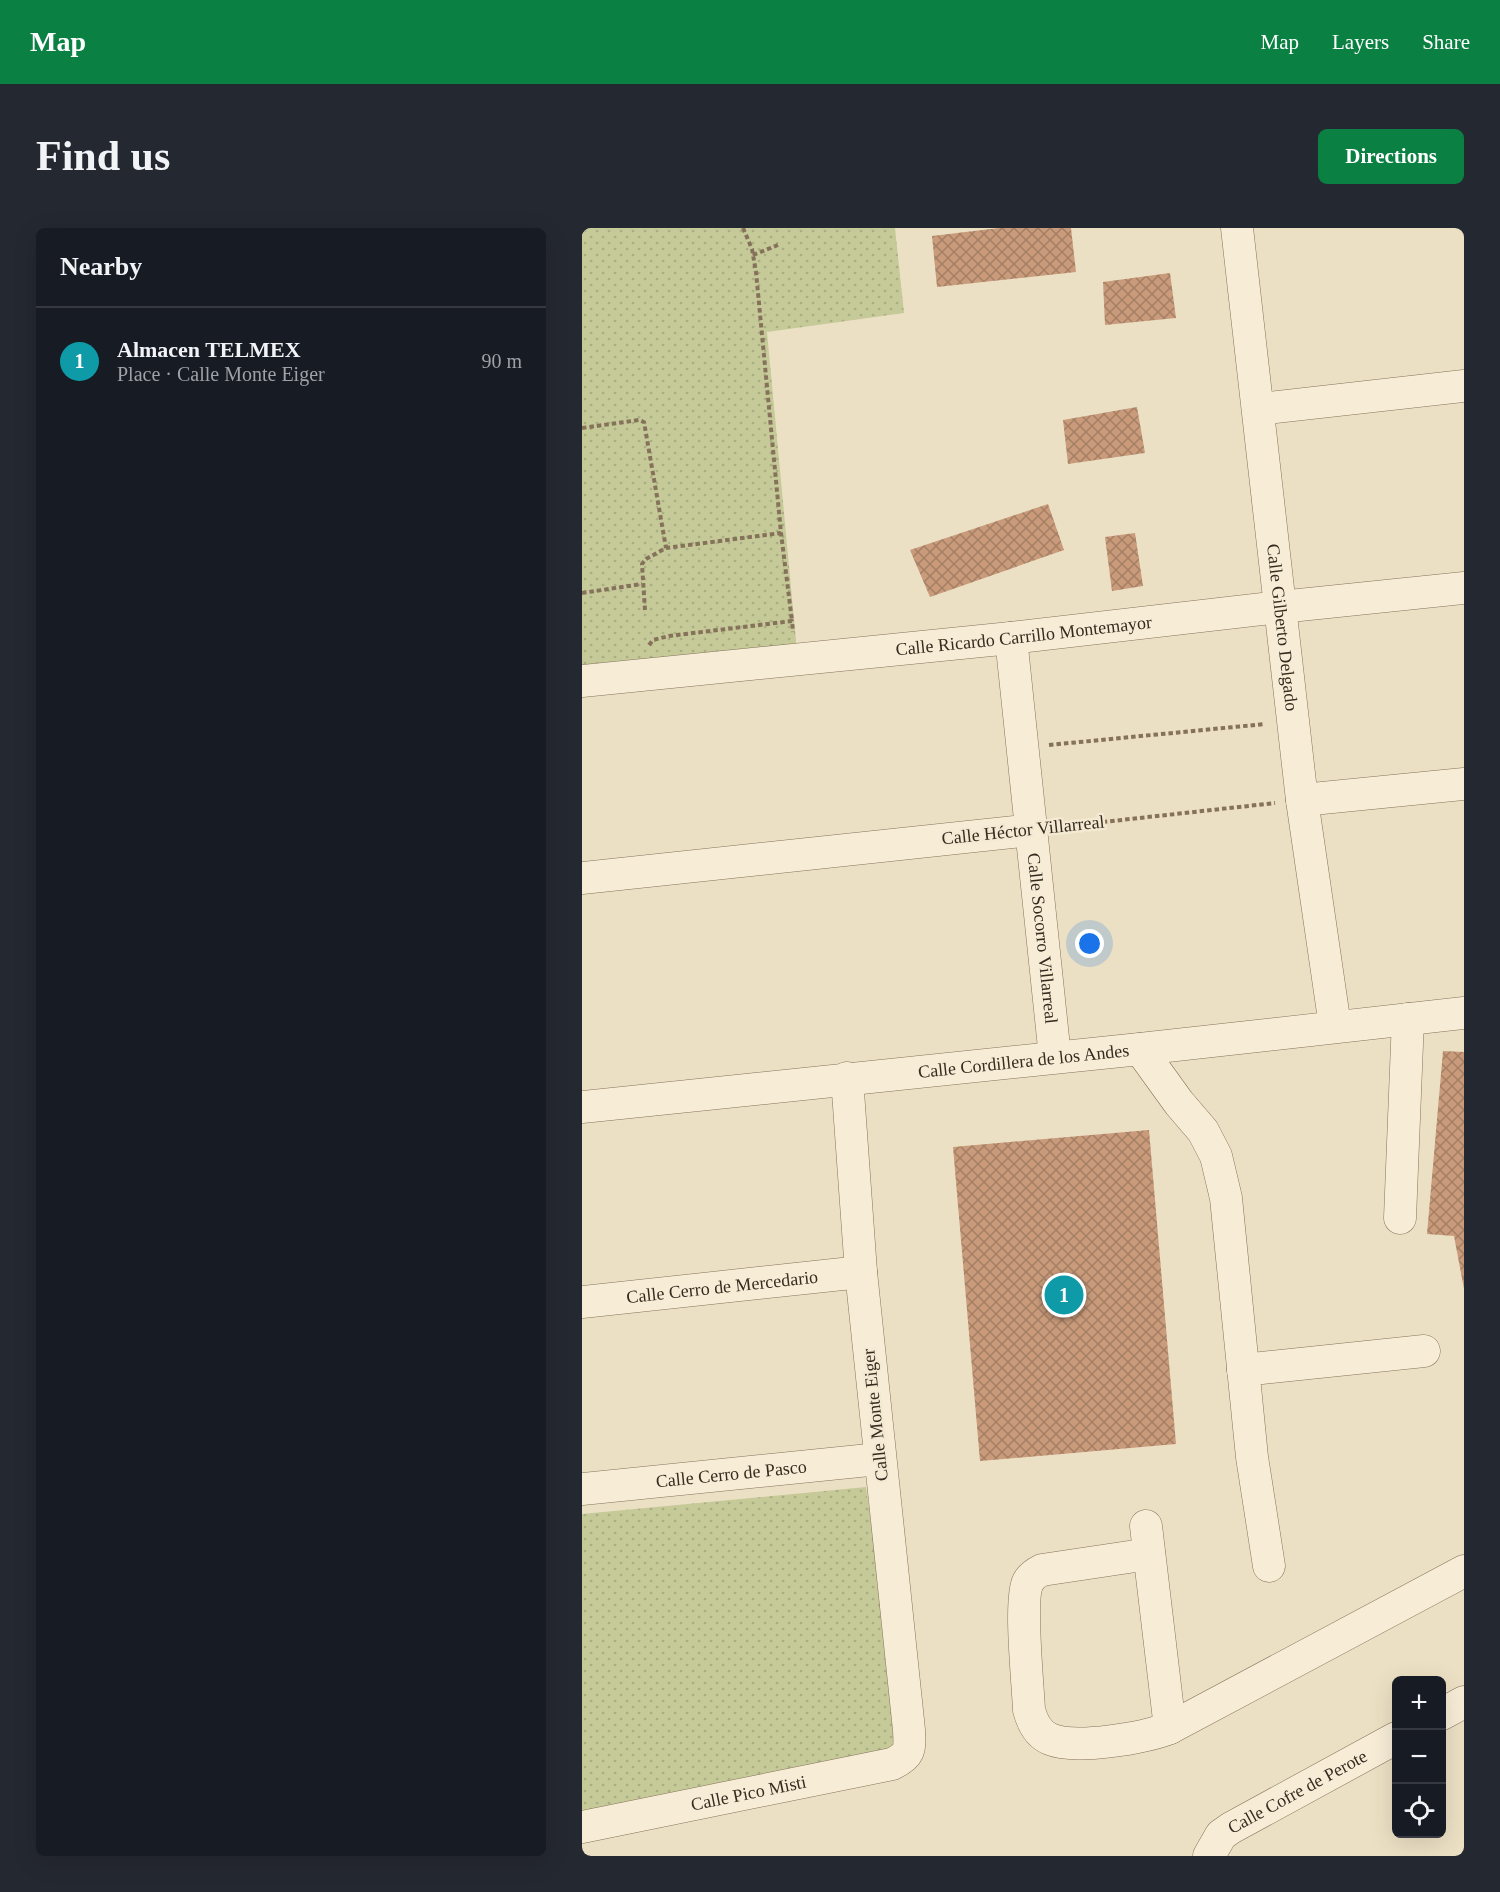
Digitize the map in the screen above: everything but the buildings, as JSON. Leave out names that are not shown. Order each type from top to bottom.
[{"type":"street","name":"Calle Gilberto Delgado","points":[[1237,228],[1302,800],[1335,1026]]},
{"type":"street","points":[[1259,409],[1464,386]]},
{"type":"street","name":"Calle Ricardo Carrillo Montemayor","points":[[582,681],[1011,638],[1464,588]]},
{"type":"street","name":"Calle Socorro Villarreal","points":[[1011,638],[1055,1057]]},
{"type":"street","points":[[1302,800],[1464,783]]},
{"type":"street","name":"Calle Héctor Villarreal","points":[[582,878],[1032,830]]},
{"type":"street","name":"Calle Cordillera de los Andes","points":[[582,1107],[1464,1013]]},
{"type":"street","points":[[1400,1218],[1408,1019]]},
{"type":"street","points":[[1140,1049],[1179,1103],[1203,1131],[1216,1156],[1226,1198],[1252,1457],[1269,1566]]},
{"type":"street","name":"Calle Monte Eiger","points":[[847,1078],[861,1272],[909,1730],[909,1752]]},
{"type":"street","name":"Calle Cerro de Mercedario","points":[[582,1302],[861,1272]]},
{"type":"street","points":[[1243,1370],[1424,1351]]},
{"type":"street","name":"Calle Cerro de Pasco","points":[[582,1489],[879,1459]]},
{"type":"street","points":[[1170,1728],[1147,1540],[1042,1570],[1030,1578],[1026,1584],[1024,1604],[1029,1710],[1033,1722],[1049,1739],[1062,1742],[1102,1743],[1144,1736],[1170,1728],[1464,1571]]},
{"type":"street","points":[[1446,1712],[1464,1702]]},
{"type":"street","name":"Calle Cofre de Perote","points":[[1209,1856],[1221,1835],[1231,1828],[1392,1740]]},
{"type":"street","name":"Calle Pico Misti","points":[[582,1827],[892,1764],[903,1759],[909,1752]]},
{"type":"path","points":[[743,228],[753,255],[792,621]]},
{"type":"path","points":[[753,255],[778,245]]},
{"type":"path","points":[[582,428],[639,420],[644,422],[666,548]]},
{"type":"path","points":[[645,610],[642,564],[646,559],[666,548],[781,533]]},
{"type":"path","points":[[582,593],[642,584]]},
{"type":"path","points":[[1023,747],[1293,721]]},
{"type":"path","name":"Calle Héctor Villarreal","points":[[1032,830],[1302,800]]},
{"type":"green space","points":[[582,228],[895,228],[904,313],[767,332],[797,651],[582,672]]},
{"type":"green space","points":[[866,1487],[903,1750],[582,1820],[582,1514]]},
{"type":"place","name":"Almacen TELMEX","points":[[1064,1295]]}]
